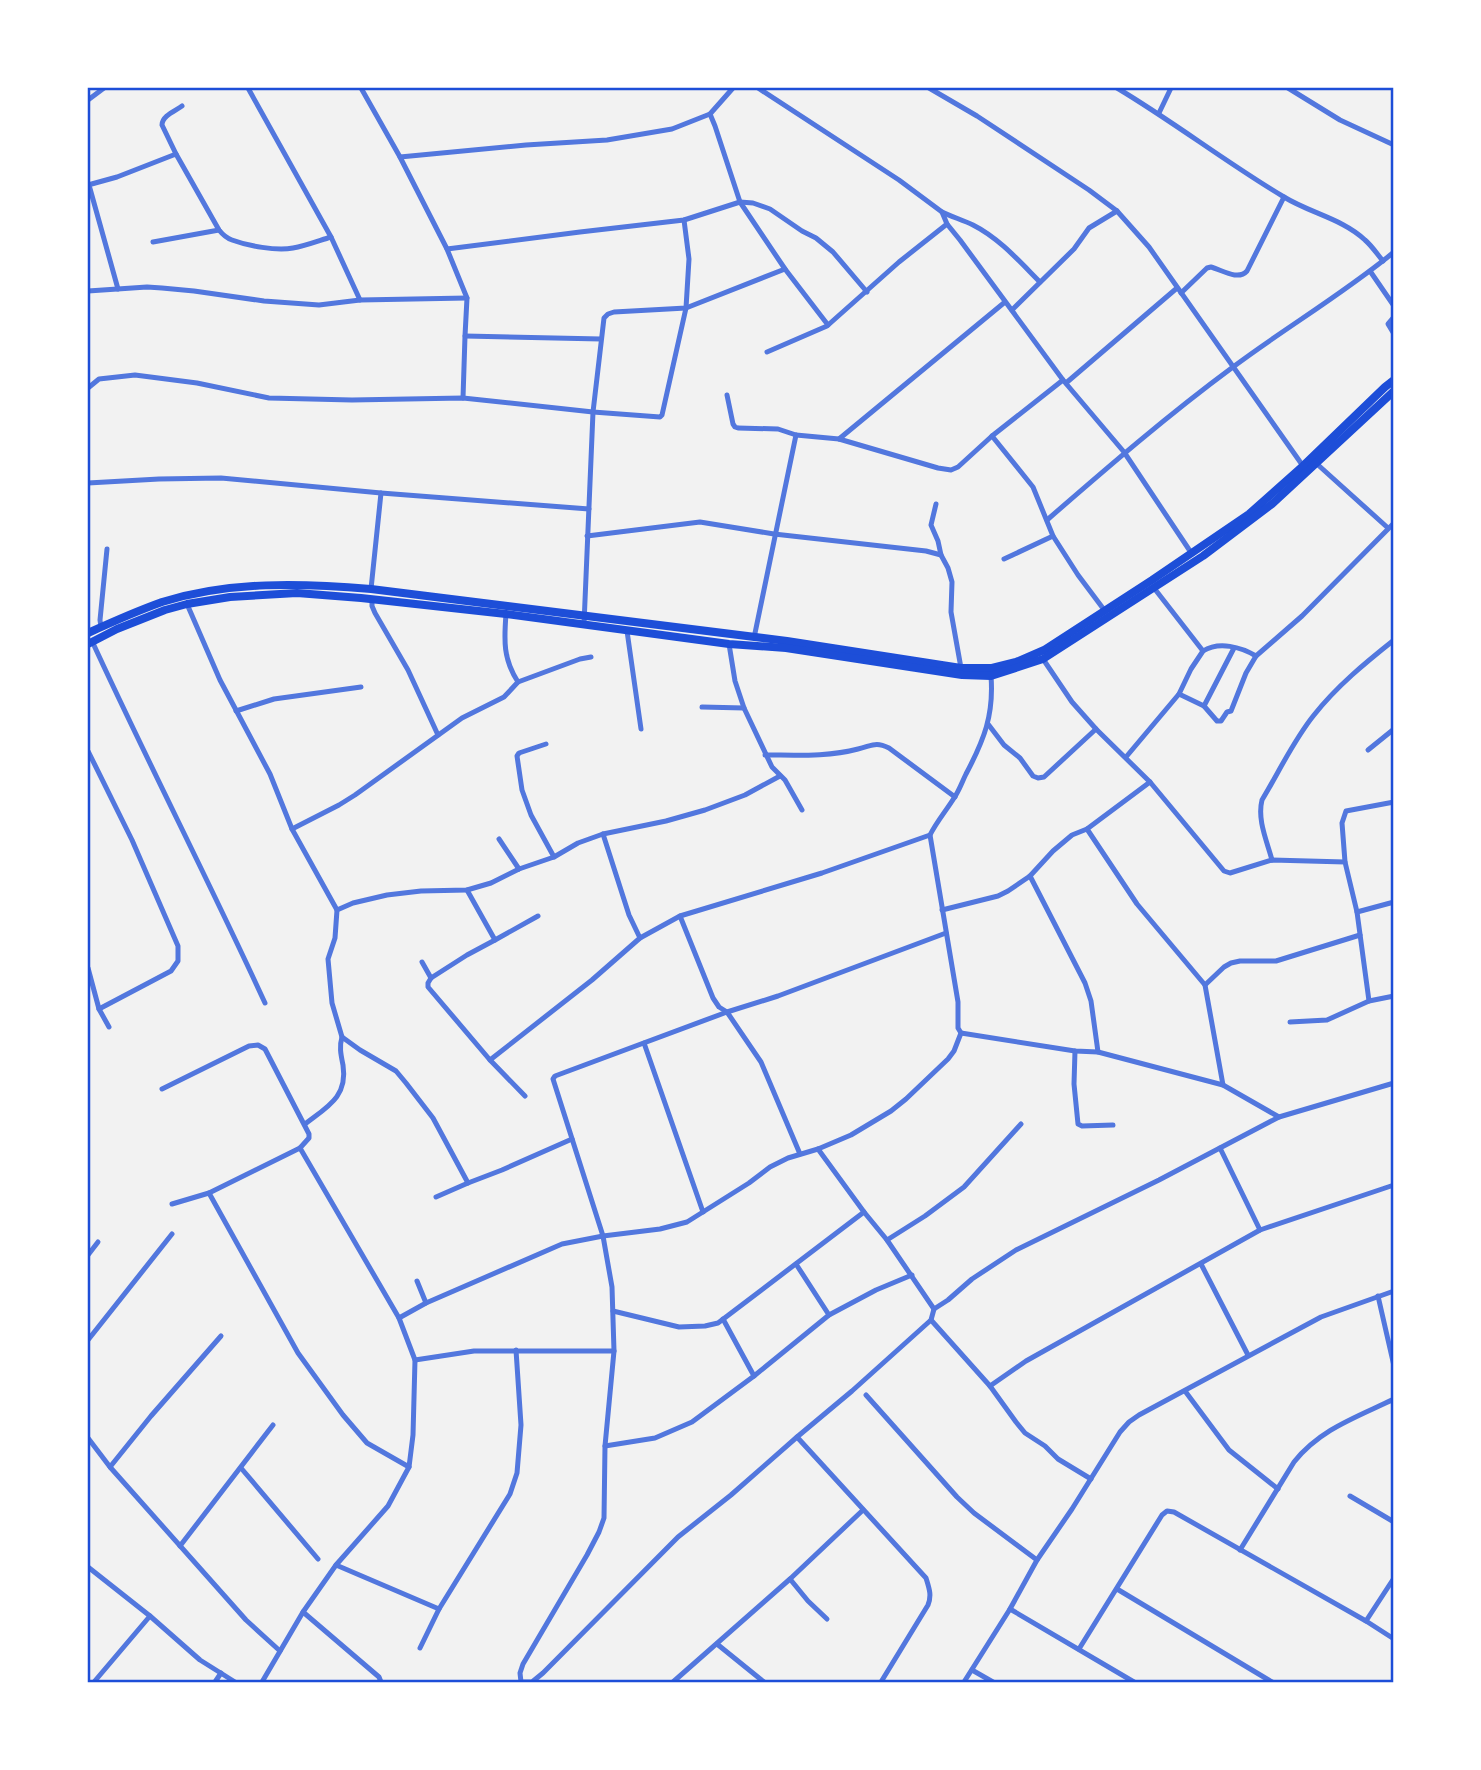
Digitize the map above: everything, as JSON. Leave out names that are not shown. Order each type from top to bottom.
[{"type":"main road","points":[[89,639],[164,610],[230,597],[269,593],[372,594],[787,641],[961,668],[992,668],[1032,656],[1105,611],[1249,514],[1394,380]]},
{"type":"main road","points":[[89,639],[101,627],[162,603],[197,594],[285,584],[320,585],[506,614],[584,620],[627,631],[786,648],[948,673],[991,676],[1043,659],[1239,531],[1272,505],[1394,391]]},
{"type":"street","points":[[88,100],[104,88]]},
{"type":"street","points":[[248,88],[331,237],[360,300]]},
{"type":"street","points":[[361,88],[447,249],[467,298],[463,398]]},
{"type":"street","points":[[400,158],[607,140],[673,129],[710,114],[733,88]]},
{"type":"street","points":[[758,88],[899,180],[942,212],[984,231],[1007,249],[1040,282]]},
{"type":"street","points":[[929,88],[977,116],[1117,211],[1149,247],[1303,466]]},
{"type":"street","points":[[1117,88],[1284,197],[1336,221],[1364,239],[1383,261]]},
{"type":"street","points":[[1158,113],[1171,88]]},
{"type":"street","points":[[1288,88],[1340,120],[1394,145]]},
{"type":"street","points":[[182,106],[162,121],[176,154],[219,230],[231,240],[271,248],[292,248],[331,237]]},
{"type":"street","points":[[710,114],[740,202],[785,270],[828,325]]},
{"type":"street","points":[[118,289],[88,185],[176,154]]},
{"type":"street","points":[[727,395],[734,426],[778,429],[796,435],[839,439],[951,470],[1211,267],[1238,276],[1243,275],[1284,197]]},
{"type":"street","points":[[447,249],[684,220],[740,202],[753,203],[770,209],[816,238],[833,252],[867,292]]},
{"type":"street","points":[[1012,310],[1074,249],[1089,228],[1117,211]]},
{"type":"street","points":[[942,212],[947,225],[1064,382],[1124,453],[1192,554]]},
{"type":"street","points":[[88,388],[99,379],[135,375],[197,383],[270,398],[463,398],[656,418],[662,415],[686,308],[689,260],[684,220]]},
{"type":"street","points":[[767,352],[828,325],[899,262],[947,225]]},
{"type":"street","points":[[153,242],[219,230]]},
{"type":"street","points":[[1047,520],[1124,453],[1232,367],[1394,252]]},
{"type":"street","points":[[584,620],[593,412],[604,318],[614,312],[686,308],[785,270]]},
{"type":"street","points":[[1370,271],[1394,306]]},
{"type":"street","points":[[88,291],[146,287],[299,304],[467,298]]},
{"type":"street","points":[[839,439],[1005,302]]},
{"type":"street","points":[[1394,317],[1388,324],[1394,334]]},
{"type":"street","points":[[464,336],[601,339]]},
{"type":"street","points":[[754,638],[796,435]]},
{"type":"street","points":[[992,436],[1033,487],[1053,536],[1105,611]]},
{"type":"street","points":[[1179,694],[1204,706],[1217,721],[1221,721],[1226,713],[1231,711],[1256,656],[1303,616],[1391,526],[1317,464]]},
{"type":"street","points":[[88,483],[221,478],[589,509]]},
{"type":"street","points":[[381,493],[372,606],[408,670],[438,735]]},
{"type":"street","points":[[936,504],[931,525],[952,582],[951,612],[961,668]]},
{"type":"street","points":[[587,536],[700,522],[941,555]]},
{"type":"street","points":[[1004,559],[1053,536]]},
{"type":"street","points":[[101,627],[107,549]]},
{"type":"street","points":[[1154,587],[1203,651]]},
{"type":"street","points":[[187,604],[220,680],[270,774],[292,829],[337,910],[335,938],[328,959],[328,975],[332,1003],[342,1037],[359,1051],[396,1071],[433,1118],[468,1183]]},
{"type":"street","points":[[506,614],[504,642],[509,669],[518,682]]},
{"type":"street","points":[[627,631],[641,729]]},
{"type":"street","points":[[89,639],[265,1003]]},
{"type":"street","points":[[1272,860],[1261,819],[1262,800],[1315,714],[1357,669],[1394,640]]},
{"type":"street","points":[[729,644],[735,681],[744,708],[765,755],[792,790],[802,810]]},
{"type":"street","points":[[1126,757],[1179,694],[1203,651],[1219,645],[1256,656]]},
{"type":"street","points":[[1204,706],[1234,648]]},
{"type":"street","points":[[292,829],[347,800],[479,708],[504,697],[518,682],[591,657]]},
{"type":"street","points":[[1043,659],[1072,702],[1150,782],[1224,871],[1230,873],[1272,860],[1345,862]]},
{"type":"street","points":[[961,1033],[958,1028],[958,1002],[930,835],[955,797],[979,748],[988,723],[992,697],[991,676]]},
{"type":"street","points":[[236,711],[274,699],[361,687]]},
{"type":"street","points":[[702,707],[744,708]]},
{"type":"street","points":[[988,723],[1004,745],[1038,778],[1044,777],[1096,729]]},
{"type":"street","points":[[1368,750],[1394,729]]},
{"type":"street","points":[[546,744],[517,756],[522,790],[531,815],[554,857]]},
{"type":"street","points":[[765,755],[843,752],[881,744],[955,797]]},
{"type":"street","points":[[88,751],[132,841],[178,946],[178,961],[171,971],[99,1009]]},
{"type":"street","points":[[337,910],[353,903],[387,895],[467,890],[491,883],[519,869],[554,857],[578,843],[603,834],[705,810],[745,795],[780,776]]},
{"type":"street","points":[[942,910],[1008,891],[1030,876],[1072,835],[1087,829],[1150,782]]},
{"type":"street","points":[[1369,1001],[1357,912],[1345,862],[1342,823],[1346,811],[1394,802]]},
{"type":"street","points":[[1087,829],[1137,904],[1205,985],[1223,1085]]},
{"type":"street","points":[[603,834],[620,890],[640,938]]},
{"type":"street","points":[[490,1060],[592,980],[640,938],[680,916],[822,873],[930,835]]},
{"type":"street","points":[[499,839],[519,869]]},
{"type":"street","points":[[1030,876],[1085,984],[1091,1001],[1098,1052]]},
{"type":"street","points":[[467,890],[495,940]]},
{"type":"street","points":[[1357,912],[1394,902]]},
{"type":"street","points":[[525,1096],[490,1060],[428,987],[428,983],[431,978],[467,955],[538,916]]},
{"type":"street","points":[[680,916],[713,998],[719,1007],[727,1012],[761,1062],[800,1154]]},
{"type":"street","points":[[946,933],[778,996],[727,1012],[553,1079],[603,1236],[612,1287],[614,1351],[606,1446],[604,1518],[599,1532],[523,1664],[520,1673],[522,1682],[532,1682],[543,1673],[678,1537],[852,1391],[931,1320],[934,1309],[972,1279],[1016,1250],[1279,1118],[1394,1083]]},
{"type":"street","points":[[1205,985],[1231,963],[1276,961],[1360,935]]},
{"type":"street","points":[[422,962],[431,978]]},
{"type":"street","points":[[88,968],[99,1009],[108,1027]]},
{"type":"street","points":[[1290,1022],[1327,1020],[1369,1001],[1394,996]]},
{"type":"street","points":[[961,1033],[1075,1051],[1098,1052],[1223,1085],[1279,1118]]},
{"type":"street","points":[[399,1318],[426,1303],[562,1244],[677,1226],[687,1222],[770,1167],[860,1130],[891,1111],[954,1052],[961,1033]]},
{"type":"street","points":[[304,1124],[338,1096],[345,1077],[339,1046],[342,1037]]},
{"type":"street","points":[[644,1043],[703,1212]]},
{"type":"street","points":[[162,1089],[249,1046],[258,1045],[265,1049],[309,1134],[309,1138],[300,1148],[209,1193],[172,1204]]},
{"type":"street","points":[[1075,1051],[1074,1084],[1078,1124],[1113,1125]]},
{"type":"street","points":[[887,1240],[925,1216],[964,1186],[1021,1124]]},
{"type":"street","points":[[436,1197],[572,1139]]},
{"type":"street","points":[[262,1682],[303,1612],[336,1565],[388,1506],[409,1467],[413,1435],[415,1360],[399,1318],[300,1148]]},
{"type":"street","points":[[1220,1148],[1260,1230]]},
{"type":"street","points":[[818,1149],[887,1240],[934,1309]]},
{"type":"street","points":[[990,1387],[1026,1362],[1260,1230],[1394,1185]]},
{"type":"street","points":[[209,1193],[298,1353],[343,1415],[367,1443],[409,1467]]},
{"type":"street","points":[[613,1311],[679,1327],[718,1323],[864,1212]]},
{"type":"street","points":[[88,1340],[172,1234]]},
{"type":"street","points":[[88,1255],[98,1242]]},
{"type":"street","points":[[796,1264],[829,1315]]},
{"type":"street","points":[[1201,1264],[1248,1356]]},
{"type":"street","points":[[606,1446],[655,1438],[692,1422],[829,1315],[876,1290],[912,1275]]},
{"type":"street","points":[[417,1281],[426,1303]]},
{"type":"street","points":[[964,1682],[1037,1560],[1129,1422],[1321,1317],[1394,1291]]},
{"type":"street","points":[[1378,1296],[1394,1366]]},
{"type":"street","points":[[723,1319],[754,1376]]},
{"type":"street","points":[[931,1320],[1026,1433],[1058,1459],[1091,1479]]},
{"type":"street","points":[[110,1468],[220,1336]]},
{"type":"street","points":[[420,1648],[439,1609],[510,1494],[517,1473],[521,1425],[516,1350]]},
{"type":"street","points":[[415,1360],[474,1351],[614,1351]]},
{"type":"street","points":[[1185,1391],[1229,1450],[1278,1489]]},
{"type":"street","points":[[866,1395],[965,1505],[1037,1560]]},
{"type":"street","points":[[1240,1550],[1299,1455],[1329,1430],[1394,1399]]},
{"type":"street","points":[[180,1546],[273,1425]]},
{"type":"street","points":[[797,1437],[926,1578],[931,1597],[928,1605],[881,1682]]},
{"type":"street","points":[[88,1438],[110,1468],[246,1620],[280,1651]]},
{"type":"street","points":[[241,1468],[318,1559]]},
{"type":"street","points":[[1350,1496],[1394,1522]]},
{"type":"street","points":[[673,1682],[790,1579],[863,1510]]},
{"type":"street","points":[[1079,1649],[1167,1511],[1174,1512],[1394,1639]]},
{"type":"street","points":[[336,1565],[439,1609]]},
{"type":"street","points":[[88,1567],[150,1616],[183,1647],[235,1682]]},
{"type":"street","points":[[1366,1621],[1394,1578]]},
{"type":"street","points":[[790,1579],[827,1619]]},
{"type":"street","points":[[1116,1589],[1272,1682]]},
{"type":"street","points":[[1010,1609],[1134,1682]]},
{"type":"street","points":[[303,1612],[379,1677],[381,1682]]},
{"type":"street","points":[[94,1682],[150,1616]]},
{"type":"street","points":[[717,1644],[764,1682]]},
{"type":"street","points":[[972,1670],[993,1682]]},
{"type":"street","points":[[215,1682],[221,1673]]}]
